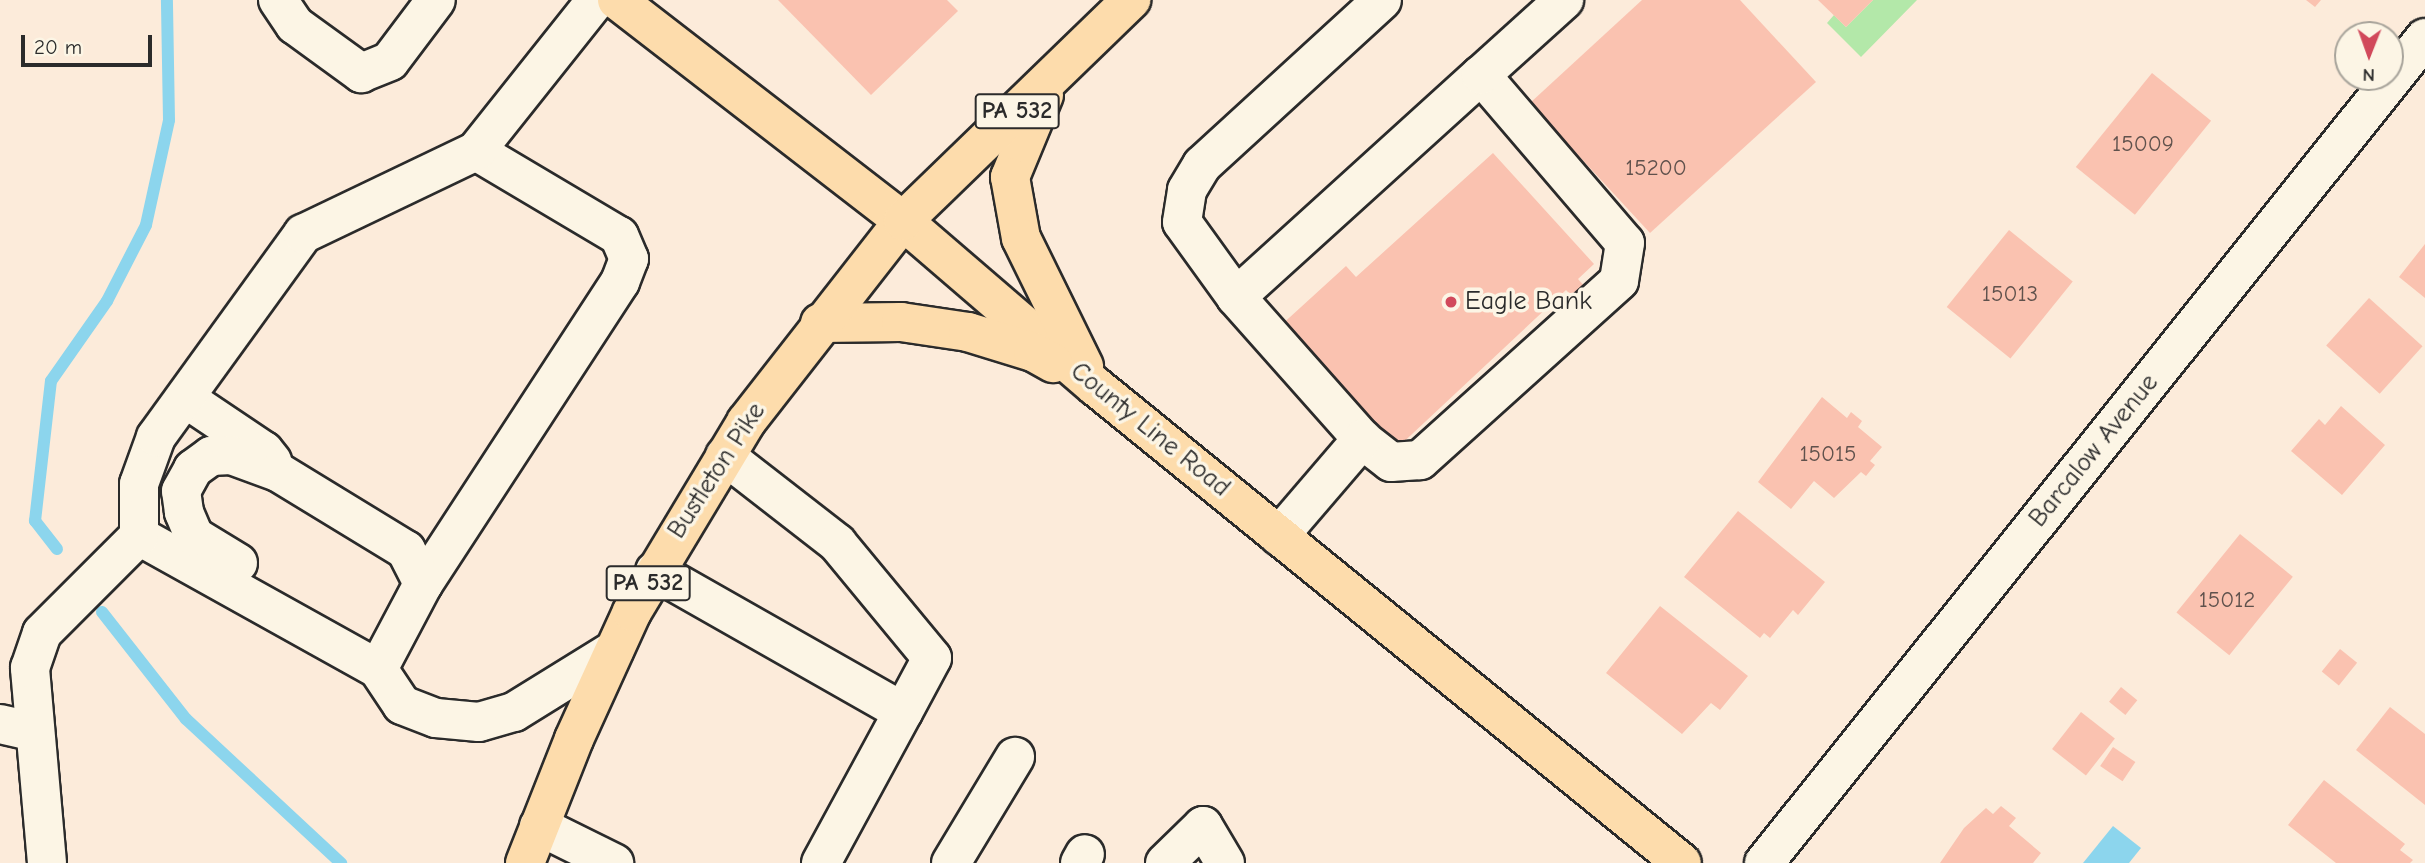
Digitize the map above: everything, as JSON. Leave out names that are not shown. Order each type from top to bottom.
[{"type":"main road","name":"County Line Road","points":[[617,0],[903,221],[1095,386],[1682,863]]},
{"type":"main road","name":"PA 532","points":[[903,221],[1131,0]]},
{"type":"main road","points":[[1050,79],[1010,177],[1021,238],[1095,386]]},
{"type":"main road","name":"Bustleton Pike","points":[[525,863],[614,650],[655,571],[725,456],[820,323],[903,221]]},
{"type":"main road","points":[[820,323],[901,322],[968,332],[1033,352],[1095,386]]},
{"type":"street","points":[[278,0],[295,25],[361,73],[390,61],[436,0]]},
{"type":"street","points":[[47,863],[18,728],[30,668],[43,633],[139,536],[139,484],[156,437],[303,234],[476,150],[596,0]]},
{"type":"street","points":[[1382,0],[1202,165],[1187,190],[1182,222],[1236,297],[1362,439],[1391,462],[1420,460],[1619,281],[1625,243],[1481,75]]},
{"type":"street","points":[[1236,297],[1564,0]]},
{"type":"street","name":"Barcalow Avenue","points":[[1764,863],[2425,38]]},
{"type":"street","points":[[383,661],[423,584],[620,282],[629,259],[619,236],[476,150]]},
{"type":"street","points":[[185,398],[264,451],[278,472]]},
{"type":"street","points":[[1279,536],[1362,439]]},
{"type":"street","points":[[423,584],[406,550],[278,472],[231,455],[211,456],[193,469],[181,491],[194,537],[383,661],[402,705],[436,718],[480,722],[514,712],[614,650]]},
{"type":"street","points":[[725,456],[837,543],[932,658],[821,863]]},
{"type":"street","points":[[139,536],[383,661]]},
{"type":"street","points":[[406,550],[453,537]]},
{"type":"street","points":[[655,571],[903,712]]},
{"type":"street","points":[[951,863],[1015,757]]},
{"type":"street","points":[[539,826],[614,863]]},
{"type":"street","points":[[1165,863],[1203,826],[1225,863]]},
{"type":"green space","points":[[1873,0],[1917,0],[1861,57],[1827,23],[1834,15],[1846,27]]},
{"type":"water","points":[[2113,826],[2141,848],[2129,863],[2083,863]]},
{"type":"building","points":[[778,0],[947,0],[958,11],[871,95]]},
{"type":"building","points":[[1642,0],[1740,0],[1816,82],[1650,233],[1530,103]]},
{"type":"building","points":[[1818,0],[1873,0],[1846,27]]},
{"type":"building","points":[[2306,0],[2321,0],[2315,7]]},
{"type":"building","points":[[2152,73],[2211,121],[2135,215],[2076,167]]},
{"type":"building","points":[[1493,153],[1594,264],[1578,279],[1585,287],[1573,297],[1566,290],[1395,450],[1278,328],[1346,266],[1356,277]]},
{"type":"building","points":[[2009,230],[2073,282],[2010,359],[1947,307]]},
{"type":"building","points":[[2425,244],[2425,298],[2399,277]]},
{"type":"building","points":[[2369,298],[2423,346],[2380,394],[2326,346]]},
{"type":"building","points":[[1822,397],[1847,418],[1851,412],[1862,421],[1858,427],[1882,447],[1870,461],[1875,465],[1866,476],[1861,472],[1834,498],[1814,481],[1791,509],[1758,482]]},
{"type":"building","points":[[2341,406],[2385,445],[2342,495],[2291,451],[2319,419],[2325,425]]},
{"type":"building","points":[[1738,511],[1825,582],[1798,615],[1793,610],[1770,638],[1764,633],[1760,638],[1684,577]]},
{"type":"building","points":[[2240,534],[2293,577],[2229,655],[2176,612]]},
{"type":"building","points":[[1660,606],[1748,676],[1720,710],[1711,703],[1682,734],[1606,673]]},
{"type":"building","points":[[2340,649],[2357,663],[2339,685],[2322,672]]},
{"type":"building","points":[[2121,687],[2137,700],[2125,715],[2109,702]]},
{"type":"building","points":[[2390,707],[2425,734],[2425,805],[2356,750]]},
{"type":"building","points":[[2081,712],[2115,738],[2086,776],[2052,749]]},
{"type":"building","points":[[2113,747],[2135,762],[2123,781],[2100,766]]},
{"type":"building","points":[[2324,780],[2405,844],[2400,850],[2413,860],[2410,863],[2336,863],[2288,825]]},
{"type":"building","points":[[2001,806],[2016,818],[2009,826],[2041,853],[2033,863],[1940,863],[1964,828],[1986,808],[1993,814]]},
{"type":"waterway","points":[[57,549],[35,521],[51,381],[107,301],[146,225],[169,120],[167,0]]},
{"type":"waterway","points":[[102,612],[186,719],[341,863]]},
{"type":"place","name":"Eagle Bank","points":[[1451,302]]}]
